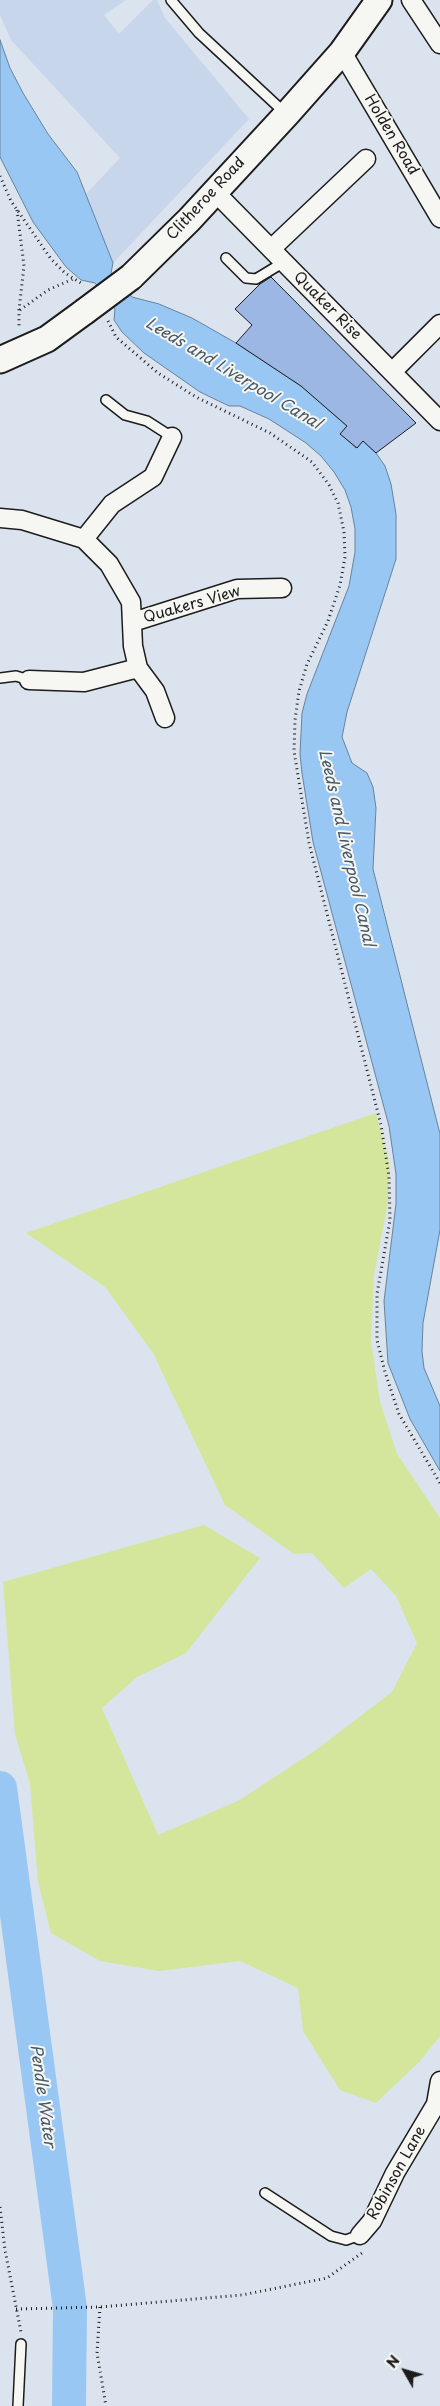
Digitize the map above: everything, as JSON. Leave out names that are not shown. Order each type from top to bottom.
[{"type":"main road","name":"Clitheroe Road","points":[[10,357],[47,339],[131,277],[189,220],[287,114],[342,52],[379,0]]},
{"type":"street","points":[[410,0],[440,44]]},
{"type":"street","name":"Holden Road","points":[[342,52],[440,218]]},
{"type":"street","points":[[271,249],[366,159]]},
{"type":"street","name":"Quaker Rise","points":[[214,191],[440,421]]},
{"type":"street","points":[[392,372],[440,324]]},
{"type":"street","points":[[84,539],[112,504],[153,477],[172,437]]},
{"type":"street","name":"Quakers View","points":[[0,518],[22,520],[84,539],[109,564],[132,602],[134,646],[138,668],[155,691],[165,718]]},
{"type":"street","name":"Quakers View","points":[[133,622],[237,589],[282,588]]},
{"type":"street","points":[[29,680],[84,682],[138,668]]},
{"type":"street","name":"Robinson Lane","points":[[360,2235],[372,2221],[395,2173],[436,2104],[440,2081]]},
{"type":"lane","points":[[171,0],[199,32],[287,114]]},
{"type":"lane","points":[[226,258],[246,278],[256,280],[284,262]]},
{"type":"lane","points":[[106,400],[125,415],[147,421],[172,437]]},
{"type":"lane","points":[[0,678],[16,676],[29,680]]},
{"type":"lane","points":[[265,2193],[331,2236],[346,2240],[360,2235]]},
{"type":"lane","points":[[18,2406],[21,2344]]},
{"type":"path","points":[[0,176],[17,210],[51,258],[73,279],[87,286]]},
{"type":"path","points":[[10,357],[19,310],[24,266],[17,210]]},
{"type":"path","points":[[19,310],[48,290],[73,279]]},
{"type":"path","points":[[109,315],[108,322],[116,337],[158,373],[196,397],[270,433],[312,462],[329,485],[338,503],[344,532],[345,557],[340,585],[328,621],[307,664],[299,690],[294,720],[294,751],[309,843],[381,1125],[389,1176],[390,1220],[378,1294],[377,1340],[399,1414],[440,1483]]},
{"type":"path","points":[[0,2207],[5,2250],[21,2344]]},
{"type":"path","points":[[16,2308],[100,2307],[242,2295],[327,2278],[366,2250],[360,2235]]},
{"type":"path","points":[[100,2307],[97,2353],[106,2406]]},
{"type":"shaded area","points":[[0,0],[126,0],[104,15],[119,34],[153,0],[157,0],[165,18],[249,119],[113,263],[85,195],[120,158],[11,40],[0,15]]},
{"type":"green space","points":[[376,1113],[389,1162],[388,1202],[374,1275],[371,1341],[380,1402],[397,1454],[440,1518],[440,2036],[420,2061],[376,2103],[340,2090],[303,2031],[298,1988],[240,1961],[159,1971],[100,1961],[51,1933],[38,1882],[30,1784],[15,1734],[3,1582],[204,1525],[260,1558],[186,1653],[137,1677],[102,1708],[158,1835],[238,1801],[316,1750],[392,1692],[417,1643],[396,1596],[371,1569],[344,1588],[312,1553],[294,1554],[225,1505],[153,1353],[105,1287],[26,1233]]},
{"type":"water","name":"Leeds and Liverpool Canal","points":[[0,40],[10,68],[23,93],[48,134],[77,172],[113,263],[111,273],[132,297],[159,304],[192,318],[236,343],[301,386],[347,426],[341,434],[356,448],[363,441],[376,453],[385,466],[391,484],[396,514],[396,559],[347,712],[342,737],[352,763],[367,773],[373,787],[376,808],[373,869],[440,1134],[440,1230],[423,1323],[422,1351],[424,1368],[440,1406],[440,1471],[410,1419],[388,1363],[384,1301],[396,1204],[396,1174],[389,1126],[313,842],[300,754],[302,713],[307,694],[349,586],[355,552],[355,529],[351,507],[345,490],[334,472],[321,456],[306,443],[269,419],[240,406],[229,406],[200,392],[144,353],[122,332],[114,320],[115,309],[95,283],[81,280],[66,267],[33,222],[0,157]]},
{"type":"building","points":[[271,277],[416,423],[376,453],[363,441],[357,448],[340,434],[347,426],[301,386],[236,343],[252,325],[235,309],[260,284]]},
{"type":"waterway","name":"Pendle Water","points":[[0,1788],[70,2308],[69,2406]]}]
